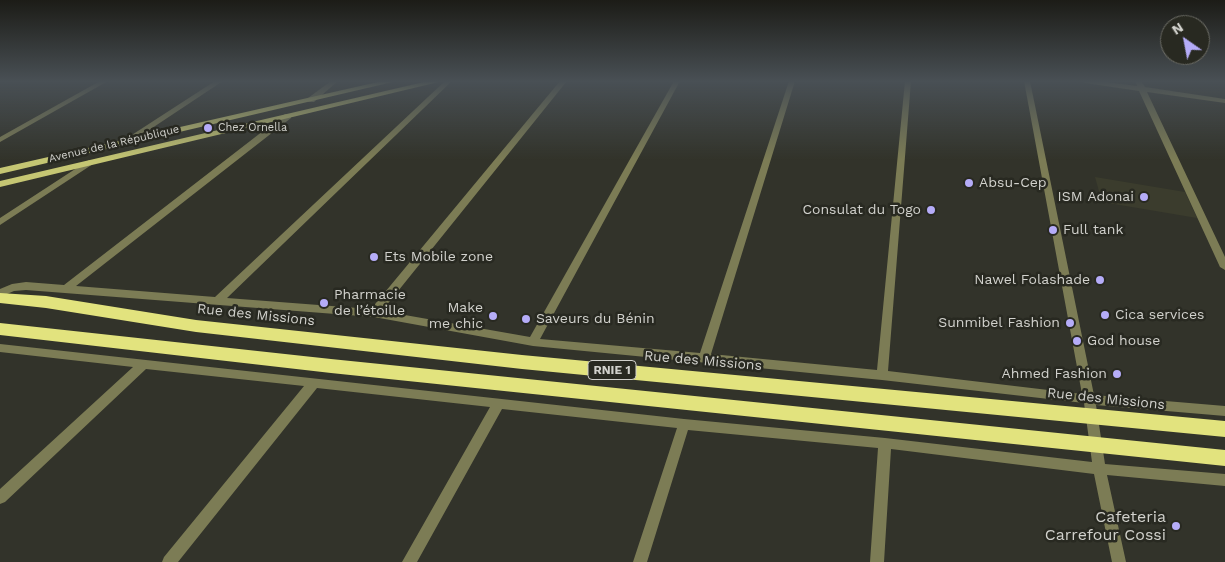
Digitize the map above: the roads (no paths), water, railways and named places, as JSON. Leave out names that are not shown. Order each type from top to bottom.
[{"type":"highway","name":"Rue des Missions","points":[[0,298],[46,302],[196,326],[522,362],[1089,407],[1225,429]]},
{"type":"highway","name":"RNIE 1","points":[[0,329],[331,366],[1225,458]]},
{"type":"main road","name":"Avenue de la République","points":[[0,171],[279,107]]},
{"type":"main road","name":"Avenue de la République","points":[[0,184],[326,107]]},
{"type":"street","points":[[0,140],[58,107]]},
{"type":"street","points":[[125,142],[179,107]]},
{"type":"street","points":[[218,300],[421,107]]},
{"type":"street","points":[[374,313],[543,107]]},
{"type":"street","points":[[533,342],[663,107]]},
{"type":"street","points":[[704,359],[784,107]]},
{"type":"street","points":[[882,375],[906,107]]},
{"type":"street","points":[[1032,107],[1074,318],[1099,469],[1119,562]]},
{"type":"street","points":[[1151,107],[1225,267]]},
{"type":"street","points":[[66,290],[288,116]]},
{"type":"street","points":[[0,222],[92,162]]},
{"type":"street","points":[[0,293],[12,288],[26,286],[374,313],[533,342],[882,375],[1089,407],[1225,411]]},
{"type":"street","points":[[0,348],[145,362],[684,424],[885,443],[1099,469],[1225,480]]},
{"type":"street","points":[[0,498],[145,362]]},
{"type":"street","points":[[169,562],[314,382]]},
{"type":"street","points":[[409,562],[498,404]]},
{"type":"street","points":[[640,562],[684,424]]},
{"type":"street","points":[[877,562],[885,443]]},
{"type":"place","name":"Chez Ornella","points":[[208,128]]},
{"type":"place","name":"Absu-Cep","points":[[969,183]]},
{"type":"place","name":"ISM Adonai","points":[[1144,197]]},
{"type":"place","name":"Consulat du Togo","points":[[931,210]]},
{"type":"place","name":"Full tank","points":[[1053,230]]},
{"type":"place","name":"Ets Mobile zone","points":[[374,257]]},
{"type":"place","name":"Nawel Folashade","points":[[1100,280]]},
{"type":"place","name":"Pharmacie de l’étoille","points":[[324,303]]},
{"type":"place","name":"Cica services","points":[[1105,315]]},
{"type":"place","name":"Make me chic","points":[[493,316]]},
{"type":"place","name":"Saveurs du Bénin","points":[[526,319]]},
{"type":"place","name":"Sunmibel Fashion","points":[[1070,323]]},
{"type":"place","name":"God house","points":[[1077,341]]},
{"type":"place","name":"Ahmed Fashion","points":[[1117,374]]},
{"type":"place","name":"Cafeteria Carrefour Cossi","points":[[1176,526]]}]
